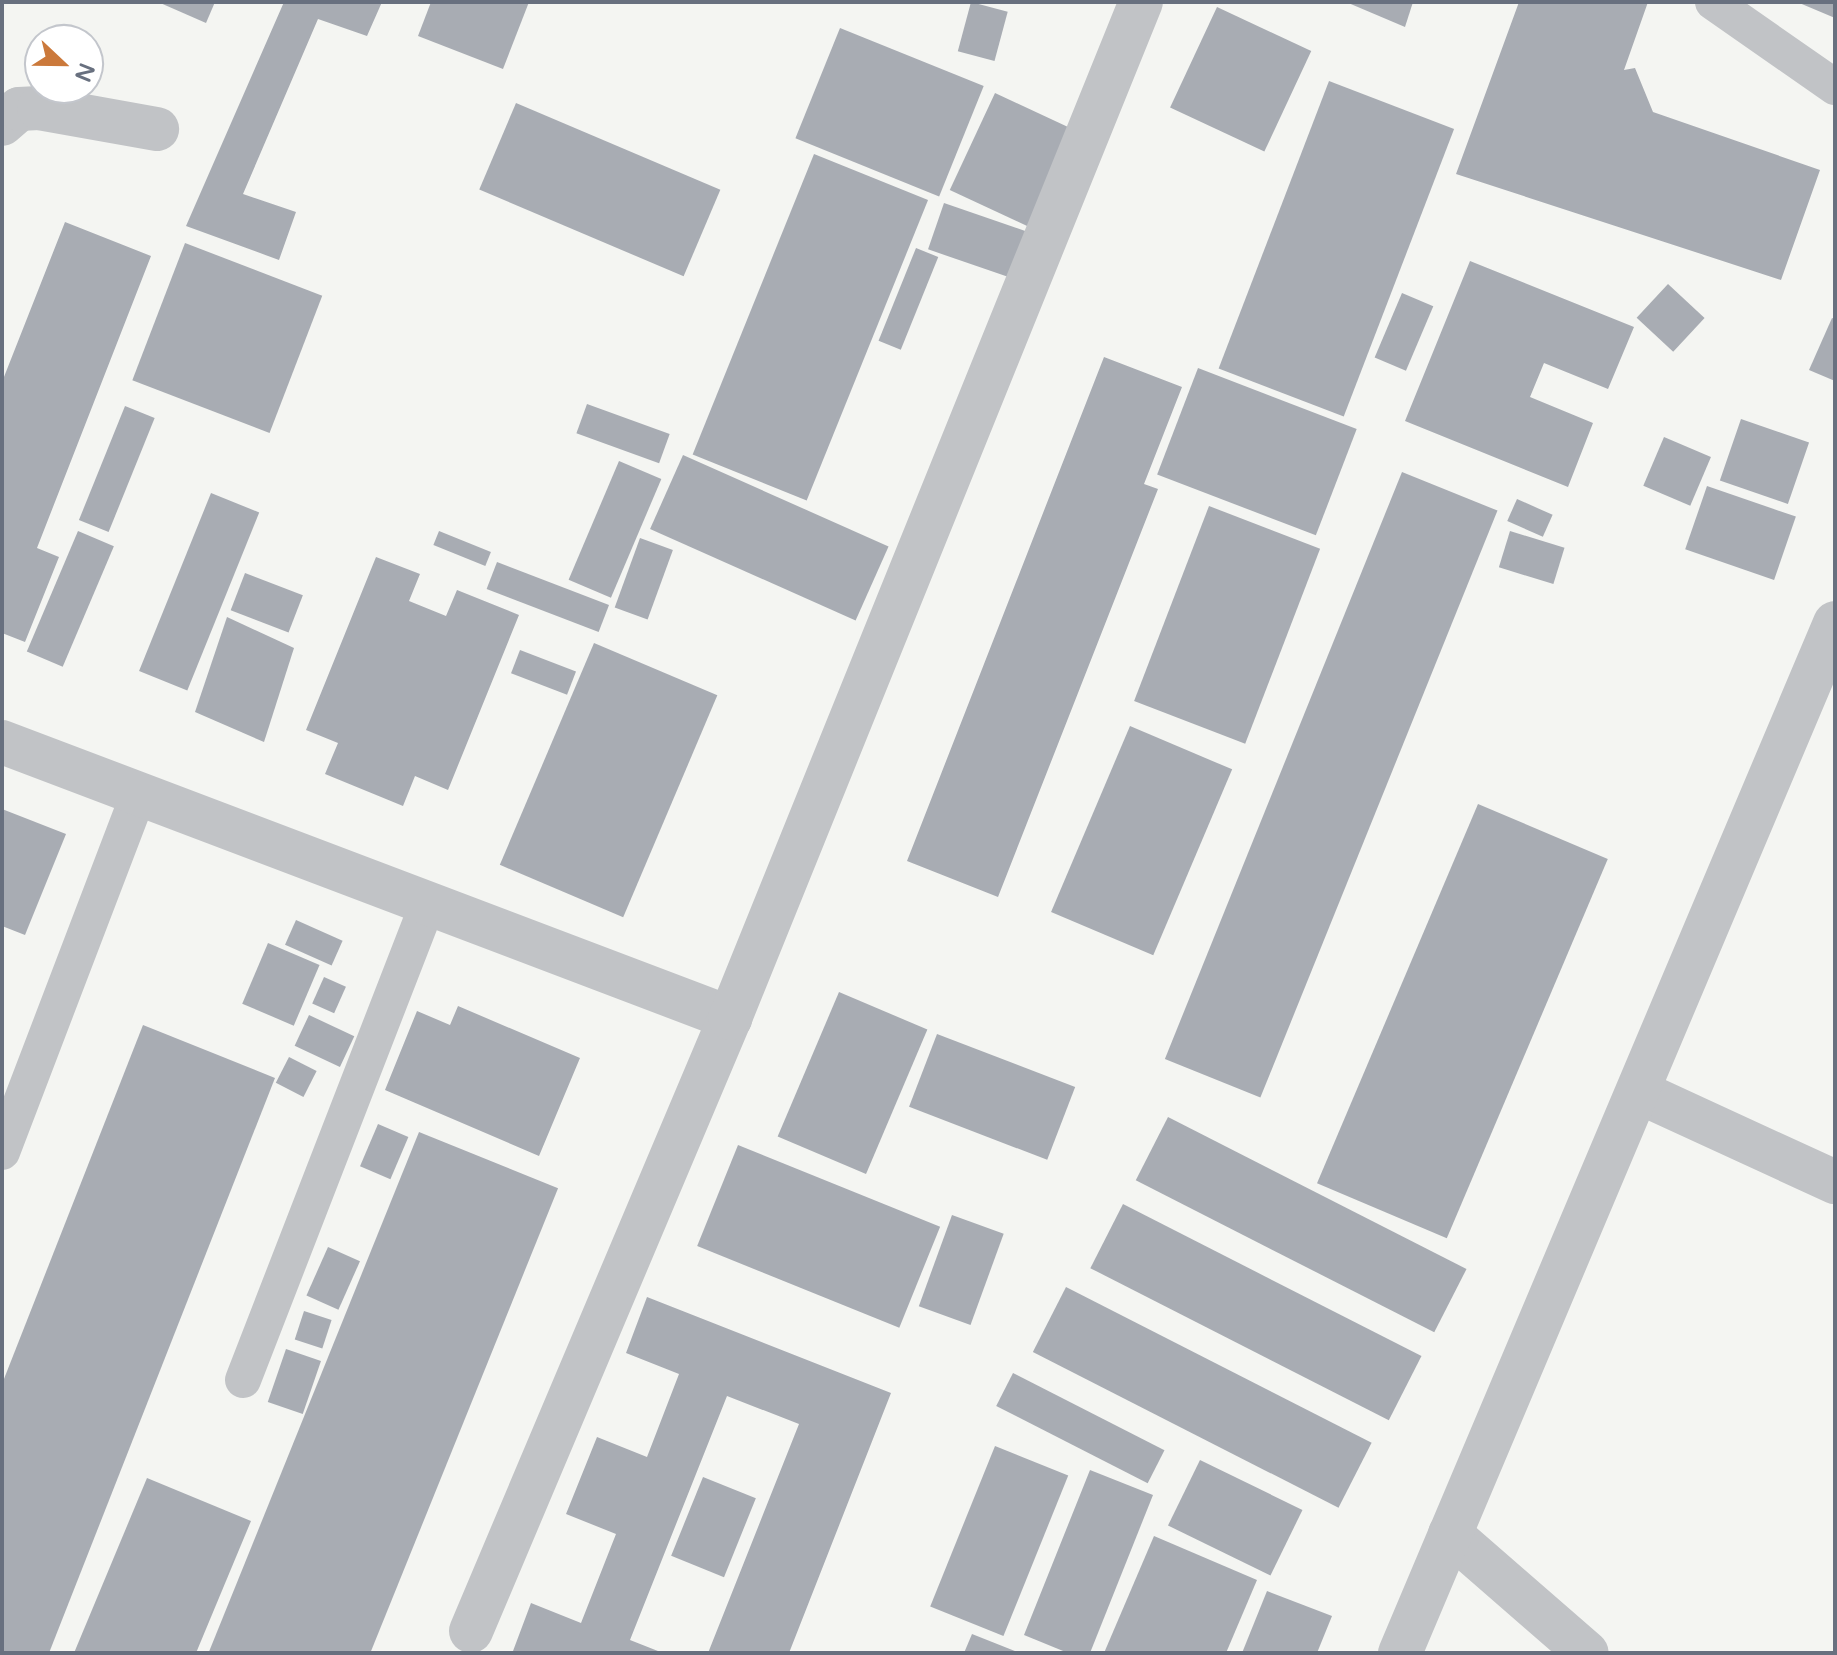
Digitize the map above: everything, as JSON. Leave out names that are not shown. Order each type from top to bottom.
[{"type":"street","points":[[471,1631],[730,1018],[1141,2]]},
{"type":"street","points":[[2,124],[19,109],[39,108],[157,129]]},
{"type":"street","points":[[1400,1653],[1835,623]]},
{"type":"street","points":[[2,742],[730,1018]]},
{"type":"street","points":[[1639,1092],[1835,1182]]},
{"type":"street","points":[[1450,1534],[1587,1653]]},
{"type":"lane","points":[[1713,2],[1835,87]]},
{"type":"lane","points":[[2,1152],[139,793]]},
{"type":"lane","points":[[243,1380],[428,903]]},
{"type":"building","points":[[158,2],[215,2],[206,23]]},
{"type":"building","points":[[284,2],[382,2],[367,36],[318,19],[243,194],[296,212],[279,260],[186,226]]},
{"type":"building","points":[[431,2],[529,2],[503,69],[418,36]]},
{"type":"building","points":[[971,2],[1008,12],[995,61],[958,51]]},
{"type":"building","points":[[1346,2],[1413,2],[1405,27]]},
{"type":"building","points":[[1519,2],[1648,2],[1624,70],[1635,68],[1653,112],[1820,170],[1781,280],[1456,174]]},
{"type":"building","points":[[1797,2],[1835,2],[1835,18]]},
{"type":"building","points":[[1217,7],[1311,51],[1264,152],[1170,108]]},
{"type":"building","points":[[840,28],[984,86],[939,196],[795,138]]},
{"type":"building","points":[[1329,81],[1454,129],[1344,417],[1219,369]]},
{"type":"building","points":[[995,93],[1079,132],[1034,229],[950,190]]},
{"type":"building","points":[[516,103],[720,190],[684,276],[479,190]]},
{"type":"building","points":[[814,154],[928,200],[807,500],[693,454]]},
{"type":"building","points":[[944,203],[1039,236],[1024,282],[928,249]]},
{"type":"building","points":[[65,222],[151,256],[37,548],[59,557],[25,642],[2,633],[2,382]]},
{"type":"building","points":[[185,243],[322,296],[270,433],[132,380]]},
{"type":"building","points":[[916,248],[938,257],[901,350],[879,341]]},
{"type":"building","points":[[1470,261],[1634,327],[1608,389],[1544,363],[1530,397],[1593,423],[1568,487],[1405,421]]},
{"type":"building","points":[[1668,284],[1705,318],[1673,352],[1637,318]]},
{"type":"building","points":[[1402,293],[1433,306],[1406,371],[1375,357]]},
{"type":"building","points":[[1832,318],[1835,319],[1835,381],[1809,370]]},
{"type":"building","points":[[1104,357],[1182,387],[1144,484],[1158,489],[998,897],[907,861]]},
{"type":"building","points":[[1198,368],[1357,429],[1316,535],[1157,474]]},
{"type":"building","points":[[587,404],[670,434],[659,463],[576,433]]},
{"type":"building","points":[[125,406],[155,418],[109,532],[79,520]]},
{"type":"building","points":[[1741,419],[1809,442],[1788,504],[1720,480]]},
{"type":"building","points":[[1664,437],[1711,457],[1690,506],[1643,486]]},
{"type":"building","points":[[683,455],[889,547],[856,621],[650,529]]},
{"type":"building","points":[[619,461],[661,479],[611,598],[569,580]]},
{"type":"building","points":[[1402,472],[1497,511],[1260,1097],[1165,1059]]},
{"type":"building","points":[[1707,486],[1796,517],[1774,580],[1685,549]]},
{"type":"building","points":[[211,493],[259,512],[187,690],[139,671]]},
{"type":"building","points":[[1517,499],[1553,515],[1543,537],[1507,521]]},
{"type":"building","points":[[1209,506],[1320,549],[1245,744],[1134,701]]},
{"type":"building","points":[[78,531],[114,546],[63,667],[27,652]]},
{"type":"building","points":[[439,531],[491,552],[485,566],[433,545]]},
{"type":"building","points":[[1510,531],[1565,548],[1553,584],[1499,567]]},
{"type":"building","points":[[640,538],[673,550],[648,620],[615,608]]},
{"type":"building","points":[[376,557],[420,574],[409,601],[446,616],[457,590],[519,615],[448,790],[415,776],[403,806],[325,774],[338,743],[306,730]]},
{"type":"building","points":[[497,562],[609,605],[599,632],[487,589]]},
{"type":"building","points":[[245,573],[303,595],[289,633],[231,610]]},
{"type":"building","points":[[227,617],[294,648],[264,742],[195,712]]},
{"type":"building","points":[[594,643],[717,695],[623,917],[500,865]]},
{"type":"building","points":[[520,650],[576,672],[567,695],[511,673]]},
{"type":"building","points":[[1130,726],[1232,769],[1153,955],[1051,912]]},
{"type":"building","points":[[1478,804],[1608,859],[1447,1238],[1317,1183]]},
{"type":"building","points":[[2,809],[66,834],[25,935],[2,926]]},
{"type":"building","points":[[296,920],[343,941],[332,965],[285,945]]},
{"type":"building","points":[[268,943],[320,965],[294,1026],[242,1004]]},
{"type":"building","points":[[324,977],[346,987],[334,1013],[312,1003]]},
{"type":"building","points":[[839,992],[927,1030],[866,1174],[778,1137]]},
{"type":"building","points":[[458,1006],[580,1058],[539,1156],[385,1090],[417,1011],[450,1025]]},
{"type":"building","points":[[309,1015],[354,1036],[340,1067],[295,1046]]},
{"type":"building","points":[[143,1025],[275,1078],[49,1653],[2,1653],[2,1384]]},
{"type":"building","points":[[937,1034],[1075,1087],[1047,1160],[909,1107]]},
{"type":"building","points":[[289,1057],[317,1071],[303,1097],[276,1083]]},
{"type":"building","points":[[1168,1117],[1466,1269],[1434,1332],[1136,1180]]},
{"type":"building","points":[[378,1124],[408,1137],[390,1179],[360,1166]]},
{"type":"building","points":[[419,1132],[558,1188],[370,1653],[209,1653]]},
{"type":"building","points":[[738,1145],[940,1227],[899,1328],[697,1246]]},
{"type":"building","points":[[1123,1204],[1421,1356],[1389,1420],[1090,1268]]},
{"type":"building","points":[[952,1215],[1004,1234],[971,1325],[919,1306]]},
{"type":"building","points":[[328,1247],[360,1261],[338,1310],[306,1295]]},
{"type":"building","points":[[1066,1287],[1372,1443],[1338,1508],[1033,1352]]},
{"type":"building","points":[[647,1297],[891,1393],[789,1653],[708,1653],[799,1424],[727,1396],[630,1640],[663,1653],[513,1651],[531,1603],[581,1623],[616,1534],[566,1514],[597,1437],[647,1457],[679,1374],[626,1353]]},
{"type":"building","points":[[304,1311],[332,1320],[322,1348],[295,1340]]},
{"type":"building","points":[[286,1349],[321,1361],[303,1414],[268,1402]]},
{"type":"building","points":[[1013,1373],[1164,1450],[1148,1483],[996,1406]]},
{"type":"building","points":[[995,1446],[1068,1476],[1003,1636],[930,1606]]},
{"type":"building","points":[[1200,1460],[1302,1510],[1270,1576],[1168,1526]]},
{"type":"building","points":[[1090,1470],[1153,1495],[1090,1653],[1068,1653],[1024,1635]]},
{"type":"building","points":[[703,1477],[756,1498],[724,1577],[671,1556]]},
{"type":"building","points":[[147,1478],[251,1521],[196,1653],[74,1653]]},
{"type":"building","points":[[1154,1536],[1257,1580],[1226,1653],[1104,1653]]},
{"type":"building","points":[[1267,1591],[1332,1616],[1317,1653],[1242,1653]]},
{"type":"building","points":[[972,1634],[1020,1653],[964,1653]]}]
